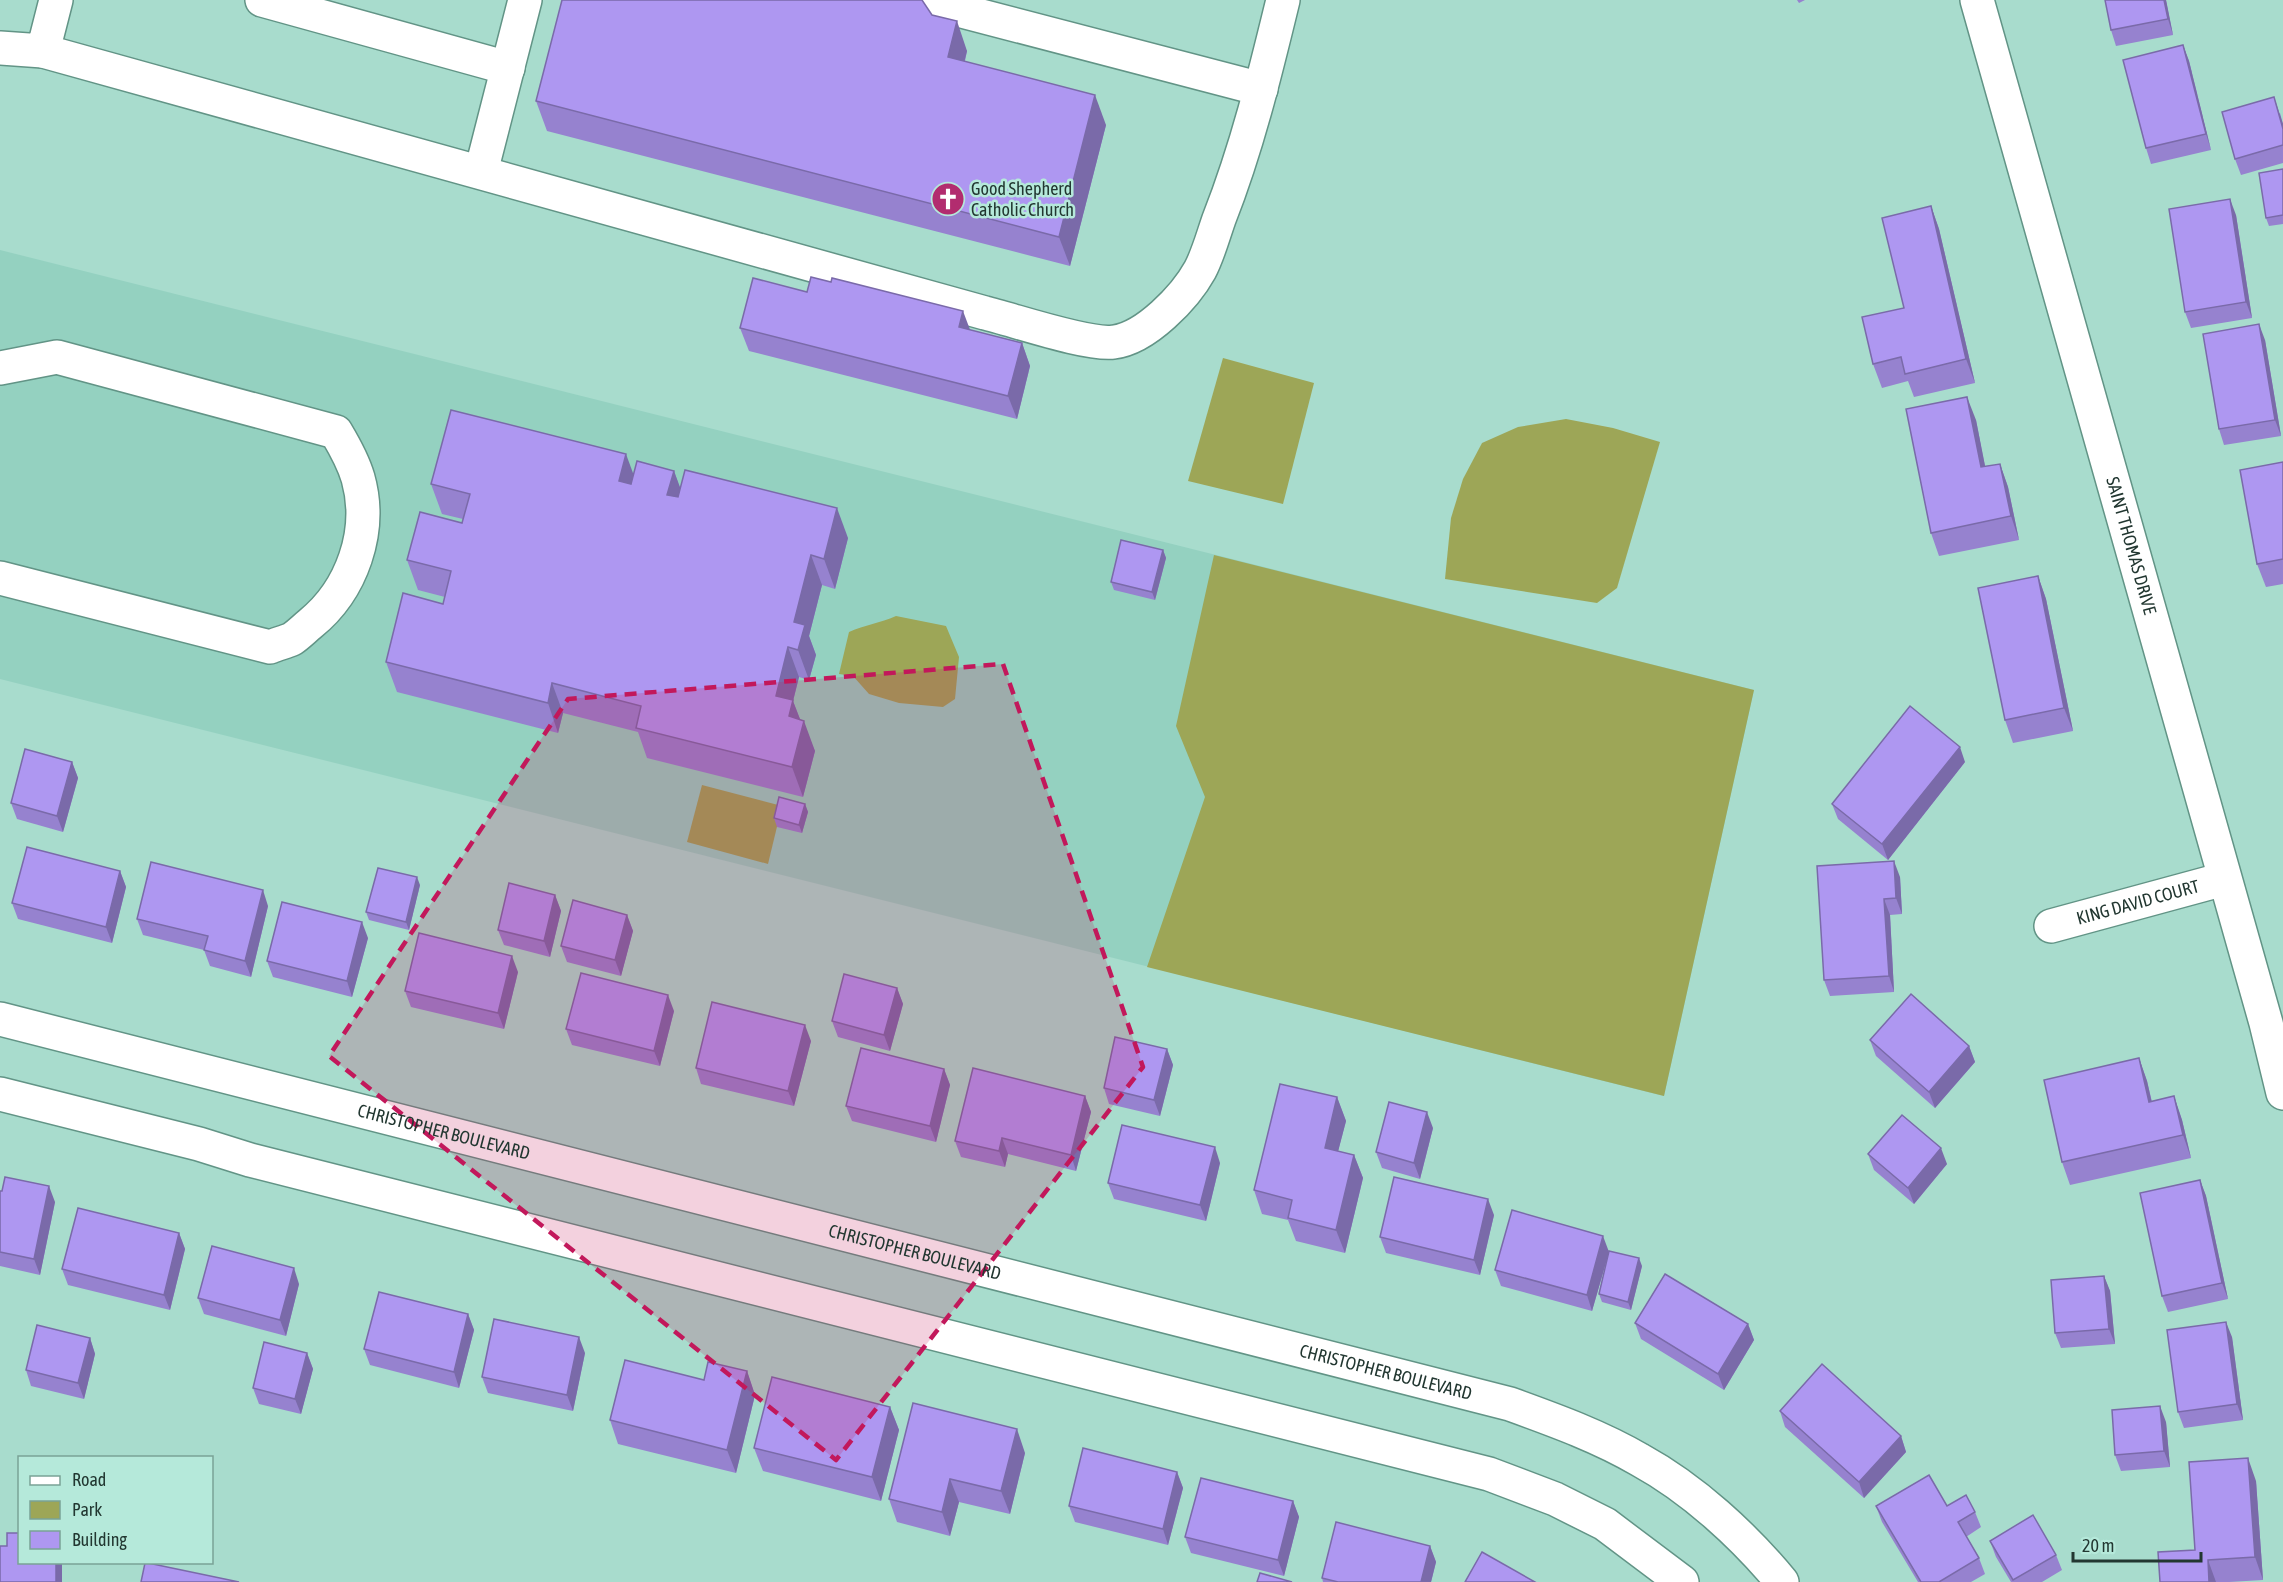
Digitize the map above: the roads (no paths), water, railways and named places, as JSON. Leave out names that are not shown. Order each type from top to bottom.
[{"type":"street","points":[[43,51],[56,0]]},
{"type":"street","points":[[262,0],[508,68]]},
{"type":"street","points":[[481,172],[525,0]]},
{"type":"street","points":[[920,0],[1261,89]]},
{"type":"street","points":[[0,48],[43,51],[1008,319],[1085,339],[1114,342],[1141,332],[1173,306],[1200,270],[1233,184],[1261,89],[1283,0]]},
{"type":"street","name":"SAINT THOMAS DRIVE","points":[[1977,0],[2266,1023],[2283,1093]]},
{"type":"street","points":[[0,368],[57,357],[336,432],[349,453],[362,504],[358,553],[348,577],[334,599],[316,619],[293,638],[270,647],[0,578]]},
{"type":"street","name":"KING DAVID COURT","points":[[2051,926],[2224,879]]},
{"type":"street","name":"CHRISTOPHER BOULEVARD","points":[[0,1019],[1510,1404],[1585,1432],[1642,1460],[1699,1500],[1727,1523],[1782,1582]]},
{"type":"street","points":[[0,1094],[199,1144],[273,1166],[1489,1474],[1555,1499],[1605,1524],[1682,1582]]},
{"type":"place","name":"Good Shepherd Catholic Church","points":[[948,199]]}]
